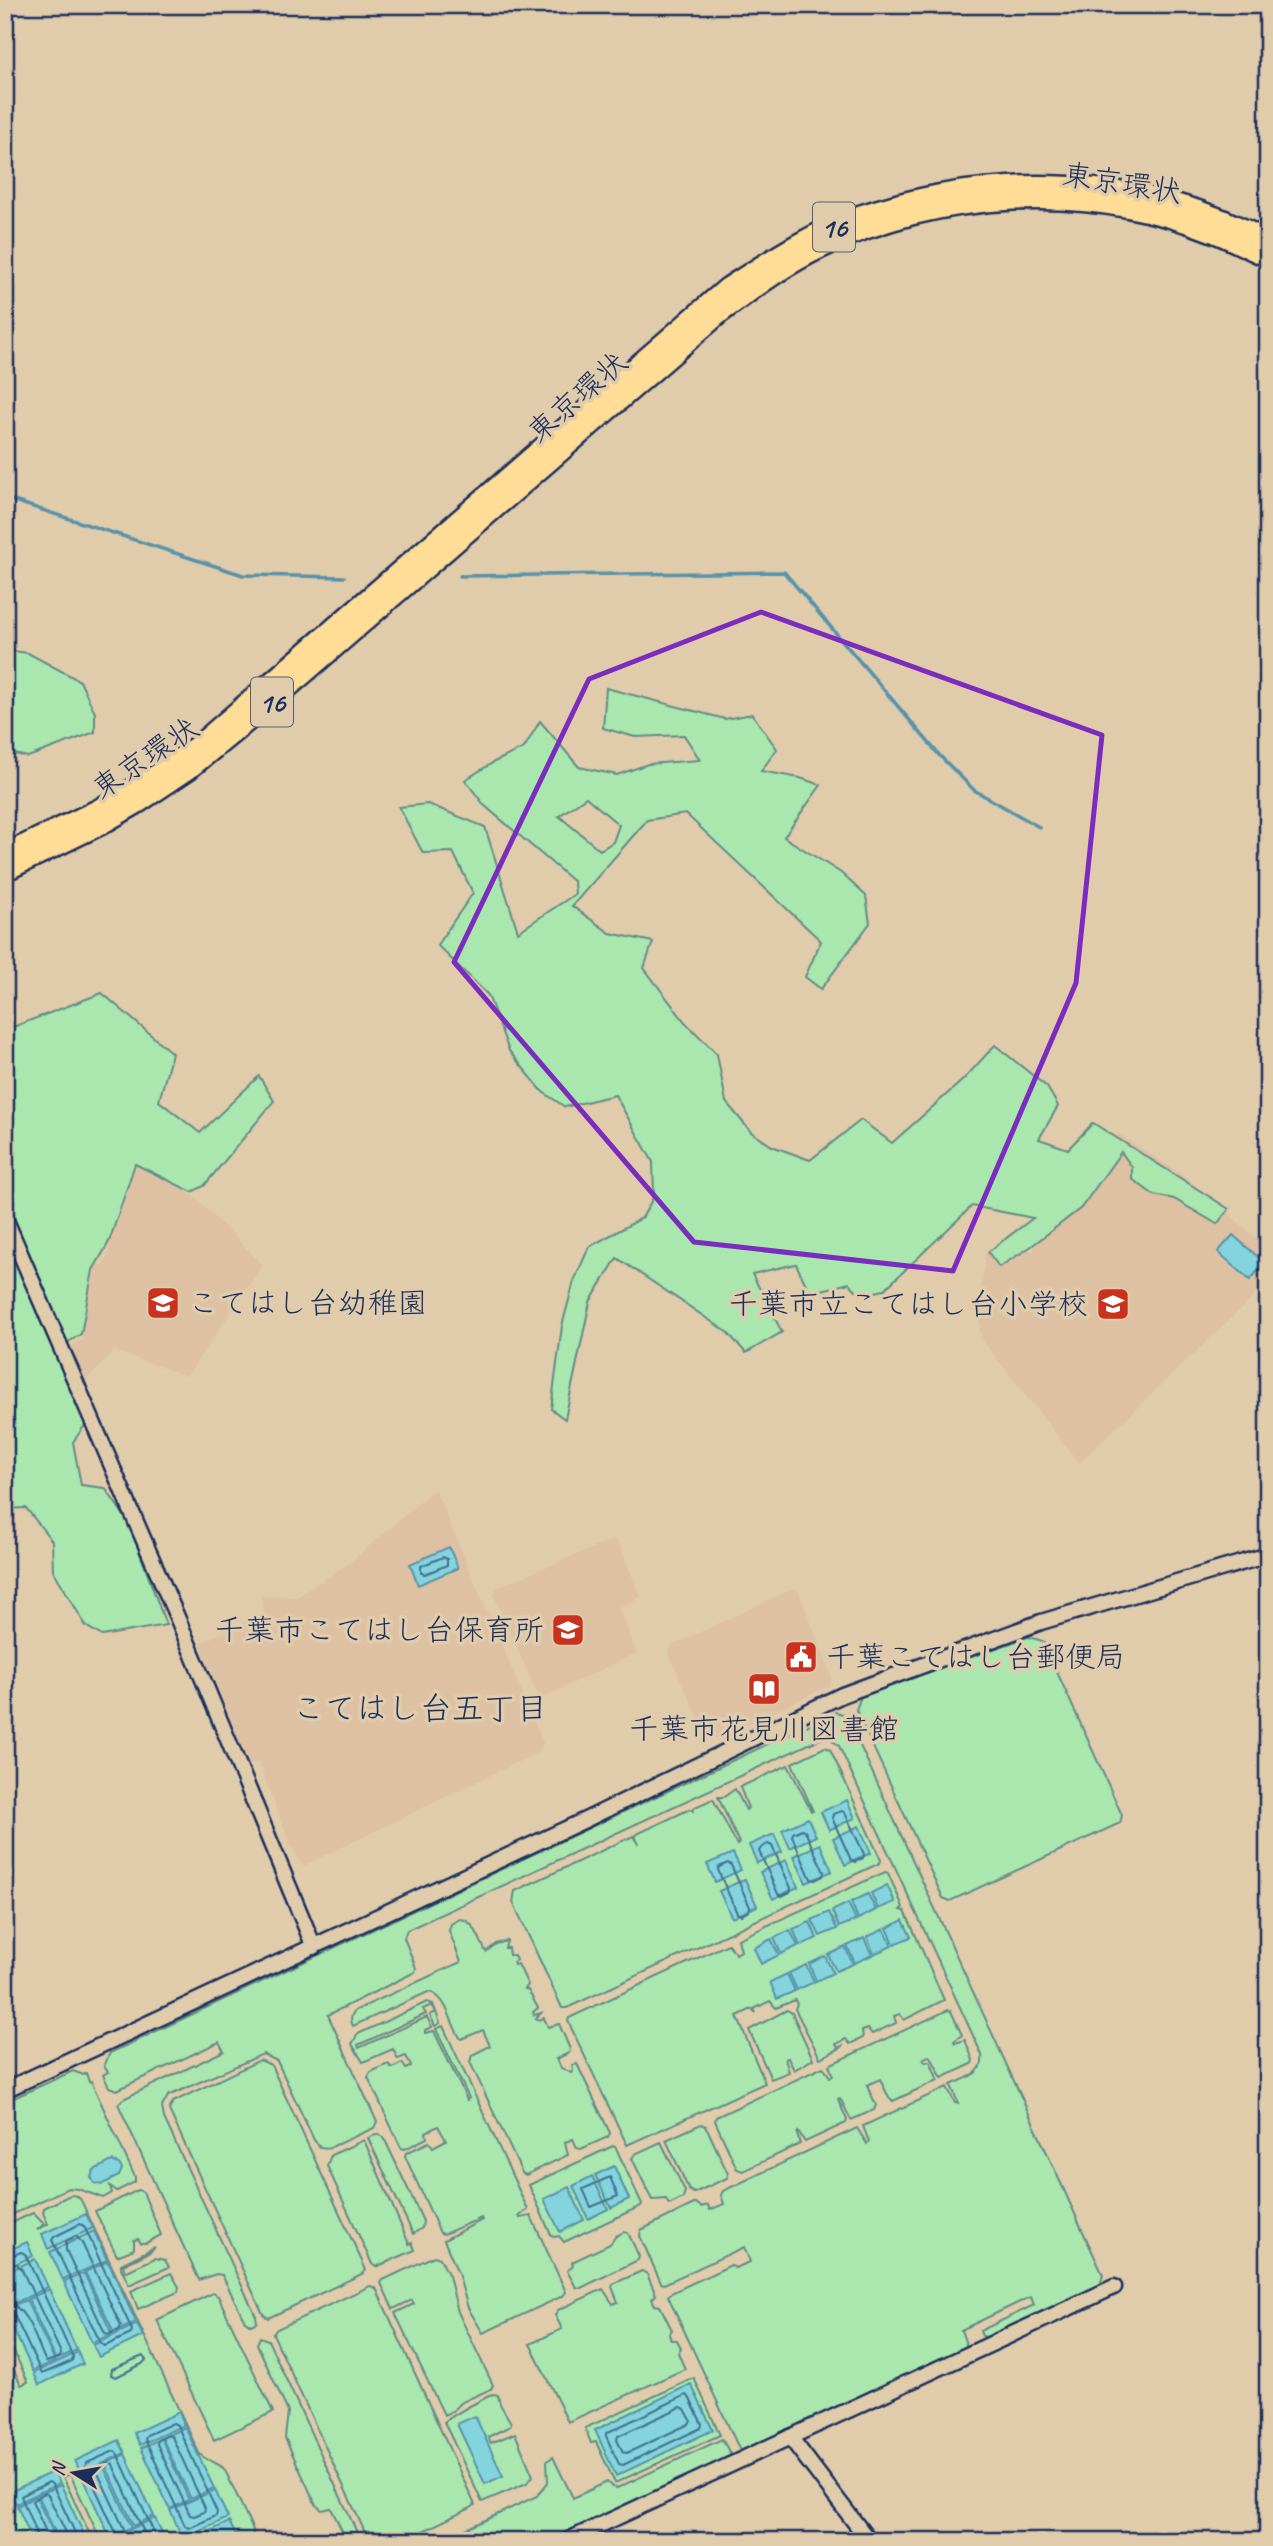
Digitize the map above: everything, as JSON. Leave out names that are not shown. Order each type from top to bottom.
[{"type":"highway","name":"東京環状","points":[[5,854],[99,809],[161,772],[202,741],[720,294],[814,235],[857,217],[913,200],[973,189],[1046,185],[1129,194],[1162,201],[1195,210],[1268,240]]},
{"type":"highway","name":"東京環状","points":[[5,871],[100,825],[188,769],[276,698],[719,314],[781,269],[821,248],[867,228],[937,210],[1029,200],[1078,200],[1178,220],[1268,257]]},
{"type":"street","points":[[5,1218],[180,1624],[314,1947]]},
{"type":"street","points":[[5,2090],[314,1947],[842,1695],[1041,1622],[1268,1555]]},
{"type":"street","points":[[566,2541],[1114,2287]]},
{"type":"street","points":[[790,2437],[869,2541]]},
{"type":"highlighted area","points":[[761,612],[1102,735],[1076,983],[953,1271],[694,1242],[454,962],[589,679]]},
{"type":"shaded area","name":"千葉市立こてはし台小学校","points":[[1118,1134],[1187,1178],[1268,1248],[1268,1283],[1079,1463],[982,1340],[979,1321],[981,1287],[986,1253],[1032,1251]]},
{"type":"shaded area","name":"こてはし台幼稚園","points":[[140,1154],[196,1199],[263,1265],[187,1376],[114,1351],[84,1383],[67,1348],[81,1341],[96,1264],[104,1265]]},
{"type":"shaded area","points":[[435,1489],[543,1742],[540,1751],[303,1866],[291,1845],[258,1761],[249,1765],[200,1643],[265,1613],[261,1596],[296,1597],[348,1564]]},
{"type":"shaded area","name":"千葉市こてはし台保育所","points":[[612,1540],[618,1542],[641,1597],[618,1608],[637,1653],[543,1697],[537,1694],[494,1595],[497,1587]]},
{"type":"shaded area","points":[[792,1589],[799,1592],[832,1678],[829,1686],[715,1739],[707,1736],[668,1653],[671,1646]]},
{"type":"green space","points":[[5,650],[28,653],[80,681],[95,713],[95,732],[28,757],[5,752]]},
{"type":"green space","points":[[606,688],[725,719],[752,714],[777,749],[761,771],[821,785],[784,837],[841,873],[866,896],[870,923],[821,989],[805,977],[821,941],[686,814],[647,820],[572,906],[610,933],[653,942],[644,968],[685,1022],[717,1054],[726,1102],[751,1132],[772,1146],[810,1160],[861,1120],[892,1143],[964,1079],[995,1045],[1047,1087],[1058,1106],[1039,1139],[1068,1149],[1093,1123],[1229,1209],[1217,1224],[1174,1199],[1154,1195],[1132,1179],[1132,1167],[1121,1152],[1081,1208],[999,1267],[988,1252],[1033,1218],[972,1206],[884,1290],[861,1295],[849,1283],[810,1293],[796,1264],[752,1274],[782,1332],[746,1353],[727,1332],[617,1258],[590,1302],[565,1419],[551,1409],[562,1326],[574,1281],[589,1247],[642,1218],[654,1196],[653,1162],[615,1095],[565,1107],[543,1092],[509,1051],[488,995],[437,945],[473,893],[453,852],[423,853],[399,807],[428,804],[485,827],[518,932],[575,894],[574,882],[485,806],[465,780],[524,748],[540,721],[579,767],[617,775],[648,764],[700,760],[684,735],[635,737],[603,728]],"holes":[[[586,797],[619,825],[613,842],[600,850],[559,816]]]},
{"type":"green space","points":[[102,993],[172,1053],[159,1101],[200,1133],[259,1076],[274,1101],[204,1186],[192,1192],[135,1164],[109,1242],[93,1270],[81,1334],[56,1350],[90,1418],[73,1442],[81,1485],[105,1488],[129,1523],[166,1625],[102,1636],[86,1626],[53,1570],[52,1541],[26,1508],[5,1509],[5,1030]]},
{"type":"green space","points":[[1028,1637],[1043,1641],[1122,1815],[1120,1823],[950,1901],[943,1898],[856,1710],[861,1696]]},
{"type":"green space","points":[[836,1712],[846,1715],[1103,2275],[1100,2285],[987,2337],[982,2336],[980,2331],[1034,2305],[1031,2297],[1024,2300],[961,2330],[967,2347],[741,2453],[668,2296],[731,2265],[735,2268],[750,2262],[744,2247],[664,2284],[661,2283],[640,2236],[641,2230],[696,2203],[701,2207],[708,2205],[710,2210],[724,2204],[721,2195],[723,2191],[857,2128],[867,2144],[869,2142],[863,2126],[947,2087],[955,2103],[958,2103],[951,2085],[977,2071],[982,2061],[982,2055],[839,1746],[830,1738],[824,1737],[407,1930],[404,1938],[416,1968],[415,1972],[328,2015],[377,2122],[374,2128],[329,2148],[320,2147],[314,2140],[277,2061],[263,2054],[168,2096],[162,2107],[164,2118],[257,2322],[251,2325],[245,2321],[222,2275],[216,2274],[199,2280],[118,2104],[123,2099],[224,2051],[219,2042],[117,2090],[109,2087],[103,2075],[108,2072],[104,2066],[110,2053]]},
{"type":"green space","points":[[825,1747],[830,1749],[881,1860],[880,1863],[562,2008],[513,1902],[515,1891],[633,1836],[638,1844],[635,1835],[690,1809],[693,1811],[695,1807],[713,1799],[737,1845],[739,1843],[718,1797],[724,1797],[735,1789],[746,1810],[748,1808],[740,1787],[788,1765],[813,1811],[792,1763]]},
{"type":"green space","points":[[885,1872],[888,1873],[903,1907],[900,1910],[905,1911],[944,2000],[904,2020],[900,2014],[894,2016],[896,2023],[872,2034],[868,2029],[862,2031],[863,2038],[850,2044],[846,2039],[836,2044],[838,2048],[842,2046],[841,2048],[820,2058],[795,2009],[795,2000],[776,2008],[770,2001],[754,2009],[756,2013],[752,2009],[737,2016],[765,2083],[627,2145],[568,2021],[569,2018],[728,1944],[736,1954],[741,1951],[738,1939]]},
{"type":"green space","points":[[460,1919],[473,1927],[486,1952],[496,1944],[507,1941],[505,1948],[508,1948],[509,1955],[514,1955],[514,1965],[518,1964],[528,1985],[525,1989],[538,2008],[533,2012],[534,2015],[541,2013],[536,2018],[544,2018],[548,2027],[559,2024],[570,2049],[569,2053],[556,2059],[561,2068],[571,2073],[572,2065],[577,2064],[610,2133],[608,2137],[581,2149],[577,2148],[573,2139],[565,2142],[568,2155],[526,2175],[522,2173],[470,2062],[472,2055],[490,2046],[483,2030],[461,2039],[444,2004],[435,1994],[428,1992],[353,2026],[352,2024],[352,2015],[356,2010],[461,1962],[449,1931],[451,1924]]},
{"type":"green space","points":[[427,2002],[433,2004],[436,2012],[432,2005],[423,2009],[426,2014],[358,2045],[359,2048],[427,2017],[432,2027],[425,2030],[425,2033],[434,2031],[467,2100],[469,2098],[436,2029],[443,2026],[528,2210],[519,2216],[531,2216],[566,2292],[563,2296],[483,2333],[468,2308],[458,2273],[444,2240],[482,2220],[481,2218],[444,2234],[440,2233],[405,2156],[429,2142],[433,2147],[446,2140],[438,2126],[426,2132],[427,2138],[405,2149],[401,2148],[368,2077],[371,2072],[388,2064],[392,2068],[402,2063],[406,2069],[411,2066],[406,2056],[398,2059],[393,2049],[363,2062],[352,2044],[358,2034]]},
{"type":"green space","points":[[787,2010],[792,2013],[813,2059],[794,2070],[788,2058],[785,2059],[789,2072],[771,2079],[749,2030]]},
{"type":"green space","points":[[948,2010],[951,2011],[962,2035],[954,2041],[965,2040],[972,2064],[942,2078],[928,2056],[923,2059],[925,2062],[930,2061],[938,2080],[893,2101],[880,2079],[867,2085],[876,2105],[874,2110],[851,2120],[840,2098],[838,2099],[846,2123],[805,2142],[798,2132],[800,2144],[743,2171],[737,2169],[715,2121],[716,2117],[823,2067],[830,2077],[833,2076],[829,2065]]},
{"type":"green space","points":[[436,2012],[440,2023],[435,2026],[430,2015]]},
{"type":"green space","points":[[260,2060],[271,2065],[366,2270],[268,2318],[263,2314],[169,2110],[173,2102]]},
{"type":"green space","points":[[73,2071],[83,2075],[86,2073],[89,2082],[91,2081],[135,2182],[117,2191],[110,2186],[112,2193],[103,2198],[68,2188],[5,2218],[5,2102]]},
{"type":"green space","points":[[701,2124],[706,2126],[728,2174],[727,2178],[694,2193],[689,2190],[666,2140]]},
{"type":"green space","points":[[378,2134],[384,2138],[423,2221],[422,2228],[413,2234],[368,2138]]},
{"type":"green space","points":[[364,2140],[409,2244],[412,2243],[415,2250],[376,2267],[372,2264],[327,2166],[331,2155]]},
{"type":"green space","points":[[661,2142],[685,2191],[683,2198],[669,2205],[666,2199],[652,2200],[632,2158]]},
{"type":"green space","points":[[613,2146],[641,2206],[564,2242],[559,2236],[551,2235],[529,2185]]},
{"type":"green space","points":[[138,2190],[143,2192],[161,2235],[146,2243],[134,2240],[134,2249],[117,2256],[95,2211]]},
{"type":"green space","points":[[70,2195],[81,2200],[199,2453],[225,2470],[253,2530],[252,2541],[101,2541],[70,2474],[63,2477],[93,2541],[5,2541],[5,2351],[21,2385],[28,2382],[5,2332],[5,2226],[33,2213],[44,2224],[37,2230],[48,2224],[43,2213],[44,2208]]},
{"type":"green space","points":[[628,2233],[639,2256],[638,2260],[581,2288],[576,2287],[567,2271],[573,2265],[572,2262],[610,2244],[616,2236]]},
{"type":"green space","points":[[155,2247],[123,2265],[125,2272],[155,2258],[165,2260],[169,2267],[129,2285],[121,2264]]},
{"type":"green space","points":[[434,2256],[440,2258],[449,2276],[458,2312],[493,2385],[491,2389],[462,2402],[444,2415],[395,2313],[414,2304],[412,2300],[393,2309],[381,2283]]},
{"type":"green space","points":[[642,2271],[647,2274],[656,2295],[652,2299],[655,2305],[660,2306],[672,2330],[669,2334],[671,2340],[677,2340],[681,2348],[678,2353],[685,2369],[568,2422],[530,2344],[562,2329],[555,2315],[558,2310],[603,2289],[613,2304],[618,2302],[613,2284]]},
{"type":"green space","points":[[171,2273],[179,2287],[178,2292],[138,2309],[131,2291]]},
{"type":"green space","points":[[370,2286],[376,2288],[475,2505],[402,2541],[369,2541],[273,2334],[277,2329]]},
{"type":"green space","points":[[213,2293],[218,2296],[273,2412],[214,2440],[157,2320]]},
{"type":"green space","points":[[260,2337],[268,2340],[361,2541],[347,2541],[331,2508],[322,2510],[316,2505],[285,2438],[288,2412],[257,2344]]},
{"type":"green space","points":[[694,2378],[720,2435],[615,2483],[596,2442],[591,2443],[585,2428]]},
{"type":"green space","points":[[493,2394],[498,2395],[511,2423],[488,2437],[491,2443],[515,2433],[533,2476],[527,2483],[482,2502],[444,2422]]},
{"type":"green space","points":[[722,2439],[732,2457],[551,2541],[440,2541],[537,2496],[548,2482],[547,2461],[553,2457],[573,2498],[607,2482],[617,2488]]},
{"type":"water","points":[[1233,1235],[1265,1263],[1250,1280],[1218,1252]]},
{"type":"water","points":[[449,1547],[458,1568],[418,1585],[410,1564]]},
{"type":"water","points":[[847,1800],[855,1818],[829,1830],[821,1812]]},
{"type":"water","points":[[808,1818],[816,1836],[790,1848],[782,1830]]},
{"type":"water","points":[[859,1826],[871,1853],[845,1865],[833,1838]]},
{"type":"water","points":[[774,1834],[782,1852],[757,1863],[749,1845]]},
{"type":"water","points":[[820,1844],[832,1871],[806,1883],[794,1856]]},
{"type":"water","points":[[733,1853],[741,1870],[715,1882],[707,1864]]},
{"type":"water","points":[[786,1860],[798,1887],[773,1899],[760,1872]]},
{"type":"water","points":[[745,1879],[757,1906],[732,1918],[719,1891]]},
{"type":"water","points":[[887,1885],[895,1902],[878,1909],[871,1893]]},
{"type":"water","points":[[868,1894],[876,1910],[858,1919],[851,1902]]},
{"type":"water","points":[[848,1903],[856,1920],[839,1927],[832,1911]]},
{"type":"water","points":[[829,1912],[837,1929],[820,1936],[812,1920]]},
{"type":"water","points":[[903,1920],[911,1937],[894,1944],[887,1928]]},
{"type":"water","points":[[810,1922],[817,1938],[800,1946],[793,1929]]},
{"type":"water","points":[[884,1929],[892,1946],[874,1954],[867,1937]]},
{"type":"water","points":[[790,1930],[798,1946],[781,1954],[774,1938]]},
{"type":"water","points":[[864,1938],[872,1955],[855,1963],[847,1946]]},
{"type":"water","points":[[771,1939],[779,1955],[761,1964],[754,1948]]},
{"type":"water","points":[[845,1947],[853,1964],[836,1971],[828,1955]]},
{"type":"water","points":[[825,1956],[833,1973],[816,1981],[809,1964]]},
{"type":"water","points":[[806,1965],[814,1982],[797,1990],[789,1973]]},
{"type":"water","points":[[787,1974],[795,1991],[777,1999],[770,1982]]},
{"type":"water","points":[[112,2161],[122,2169],[119,2176],[101,2185],[94,2183],[91,2177],[94,2170]]},
{"type":"water","points":[[614,2166],[629,2199],[611,2208],[595,2175]]},
{"type":"water","points":[[592,2176],[608,2209],[588,2219],[573,2186]]},
{"type":"water","points":[[569,2187],[584,2220],[560,2232],[544,2199]]},
{"type":"water","points":[[86,2214],[93,2228],[48,2249],[42,2234]]},
{"type":"water","points":[[94,2231],[107,2260],[63,2280],[50,2252]]},
{"type":"water","points":[[27,2242],[33,2256],[5,2269],[5,2252]]},
{"type":"water","points":[[35,2259],[48,2287],[5,2308],[5,2273]]},
{"type":"water","points":[[108,2261],[136,2322],[114,2333],[85,2272]]},
{"type":"water","points":[[84,2273],[112,2334],[92,2343],[64,2282]]},
{"type":"water","points":[[49,2289],[77,2350],[56,2360],[28,2299]]},
{"type":"water","points":[[26,2300],[55,2361],[33,2371],[5,2312],[5,2309]]},
{"type":"water","points":[[137,2324],[143,2336],[99,2357],[93,2345]]},
{"type":"water","points":[[78,2352],[83,2364],[39,2385],[34,2373]]},
{"type":"water","points":[[691,2384],[713,2430],[616,2476],[595,2430]]},
{"type":"water","points":[[179,2412],[184,2425],[140,2445],[134,2433]]},
{"type":"water","points":[[475,2416],[503,2476],[485,2484],[457,2424]]},
{"type":"water","points":[[185,2427],[214,2488],[191,2499],[162,2438]]},
{"type":"water","points":[[161,2438],[189,2500],[170,2509],[141,2448]]},
{"type":"water","points":[[119,2440],[125,2453],[81,2474],[75,2461]]},
{"type":"water","points":[[125,2454],[154,2516],[134,2526],[105,2464]]},
{"type":"water","points":[[103,2465],[132,2527],[110,2537],[81,2475]]},
{"type":"water","points":[[54,2471],[60,2483],[16,2504],[10,2492]]},
{"type":"water","points":[[61,2485],[87,2541],[59,2541],[38,2495]]},
{"type":"water","points":[[215,2490],[228,2518],[183,2539],[170,2510]]},
{"type":"water","points":[[36,2496],[57,2541],[33,2541],[17,2506]]},
{"type":"water","points":[[155,2518],[166,2541],[112,2541],[111,2538]]},
{"type":"water","points":[[229,2522],[236,2535],[225,2541],[189,2541]]},
{"type":"waterway","points":[[5,498],[243,575],[344,577]]},
{"type":"waterway","points":[[460,576],[784,572],[940,756],[974,790],[1039,827]]},
{"type":"place","name":"こてはし台幼稚園","points":[[163,1303]]},
{"type":"place","name":"千葉市立こてはし台小学校","points":[[1113,1304]]},
{"type":"place","name":"千葉市こてはし台保育所","points":[[568,1630]]},
{"type":"place","name":"千葉こてはし台郵便局","points":[[801,1657]]},
{"type":"place","name":"千葉市花見川図書館","points":[[764,1689]]},
{"type":"district","name":"こてはし台五丁目","points":[[420,1708]]}]
